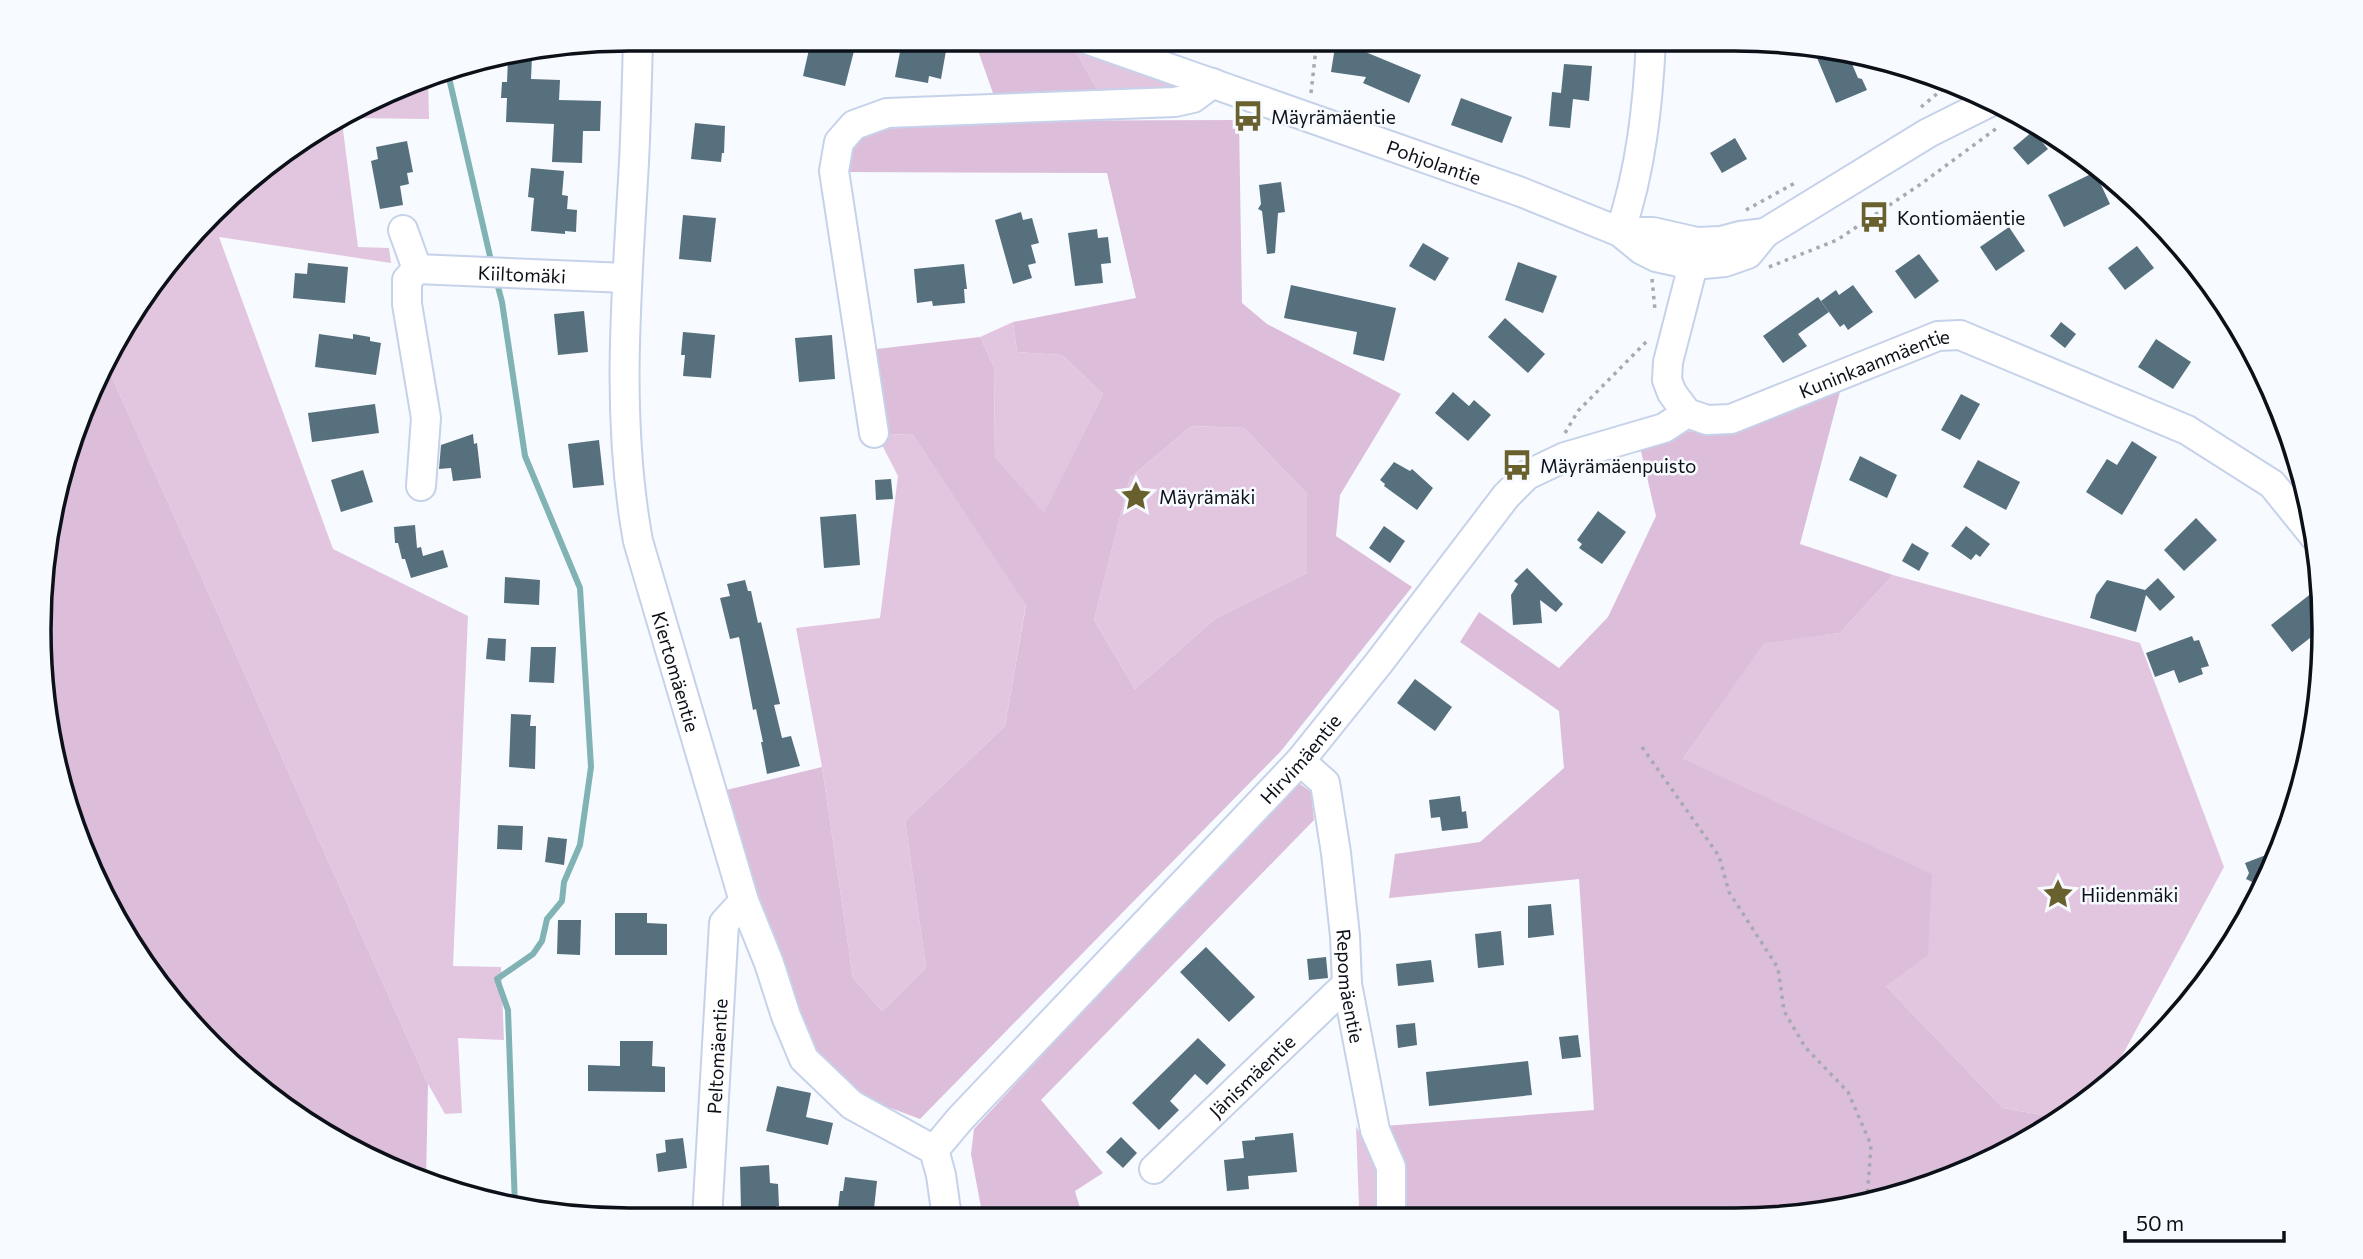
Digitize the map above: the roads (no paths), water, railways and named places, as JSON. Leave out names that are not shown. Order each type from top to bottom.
[{"type":"street","name":"Kiertomäentie","points":[[638,51],[623,391],[630,499],[638,541],[744,901],[804,1059],[852,1105],[934,1150]]},
{"type":"street","name":"Pohjolantie","points":[[1121,51],[1521,192],[1620,232],[1653,232],[1695,254],[1721,241],[1765,233],[1928,132],[1981,106]]},
{"type":"street","points":[[1620,232],[1631,200],[1644,133],[1650,51]]},
{"type":"street","points":[[874,433],[834,171],[839,142],[854,125],[887,113],[1175,102],[1193,98],[1213,83]]},
{"type":"street","points":[[403,230],[417,269],[407,280],[407,304],[426,418],[421,486]]},
{"type":"street","points":[[1687,413],[1672,393],[1667,380],[1668,362],[1695,254]]},
{"type":"street","name":"Kiiltomäki","points":[[417,269],[626,278]]},
{"type":"street","name":"Kuninkaanmäentie","points":[[1687,413],[1707,420],[1731,419],[1938,337],[1960,335],[2187,430],[2272,484],[2302,521]]},
{"type":"street","name":"Hirvimäentie","points":[[934,1150],[960,1119],[1300,761],[1506,496],[1527,475],[1565,457],[1664,428],[1687,413]]},
{"type":"street","name":"Repomäentie","points":[[1300,761],[1325,783],[1336,853],[1347,984],[1375,1130],[1391,1167],[1391,1208]]},
{"type":"street","name":"Peltomäentie","points":[[708,1208],[724,923],[744,901]]},
{"type":"street","name":"Jänismäentie","points":[[1154,1169],[1347,984]]},
{"type":"street","points":[[934,1150],[946,1208]]},
{"type":"waterway","points":[[449,79],[492,265]]},
{"type":"waterway","points":[[496,279],[502,302],[525,456],[580,588],[591,767],[580,845],[564,882],[562,901],[547,919],[542,941],[533,954],[497,979],[508,1010],[515,1196]]},
{"type":"place","name":"Mäyrämäentie","points":[[1248,116]]},
{"type":"place","name":"Kontiomäentie","points":[[1874,217]]},
{"type":"place","name":"Mäyrämäenpuisto","points":[[1517,465]]},
{"type":"place","name":"Mäyrämäki","points":[[1136,496]]},
{"type":"place","name":"Hiidenmäki","points":[[2058,894]]}]
